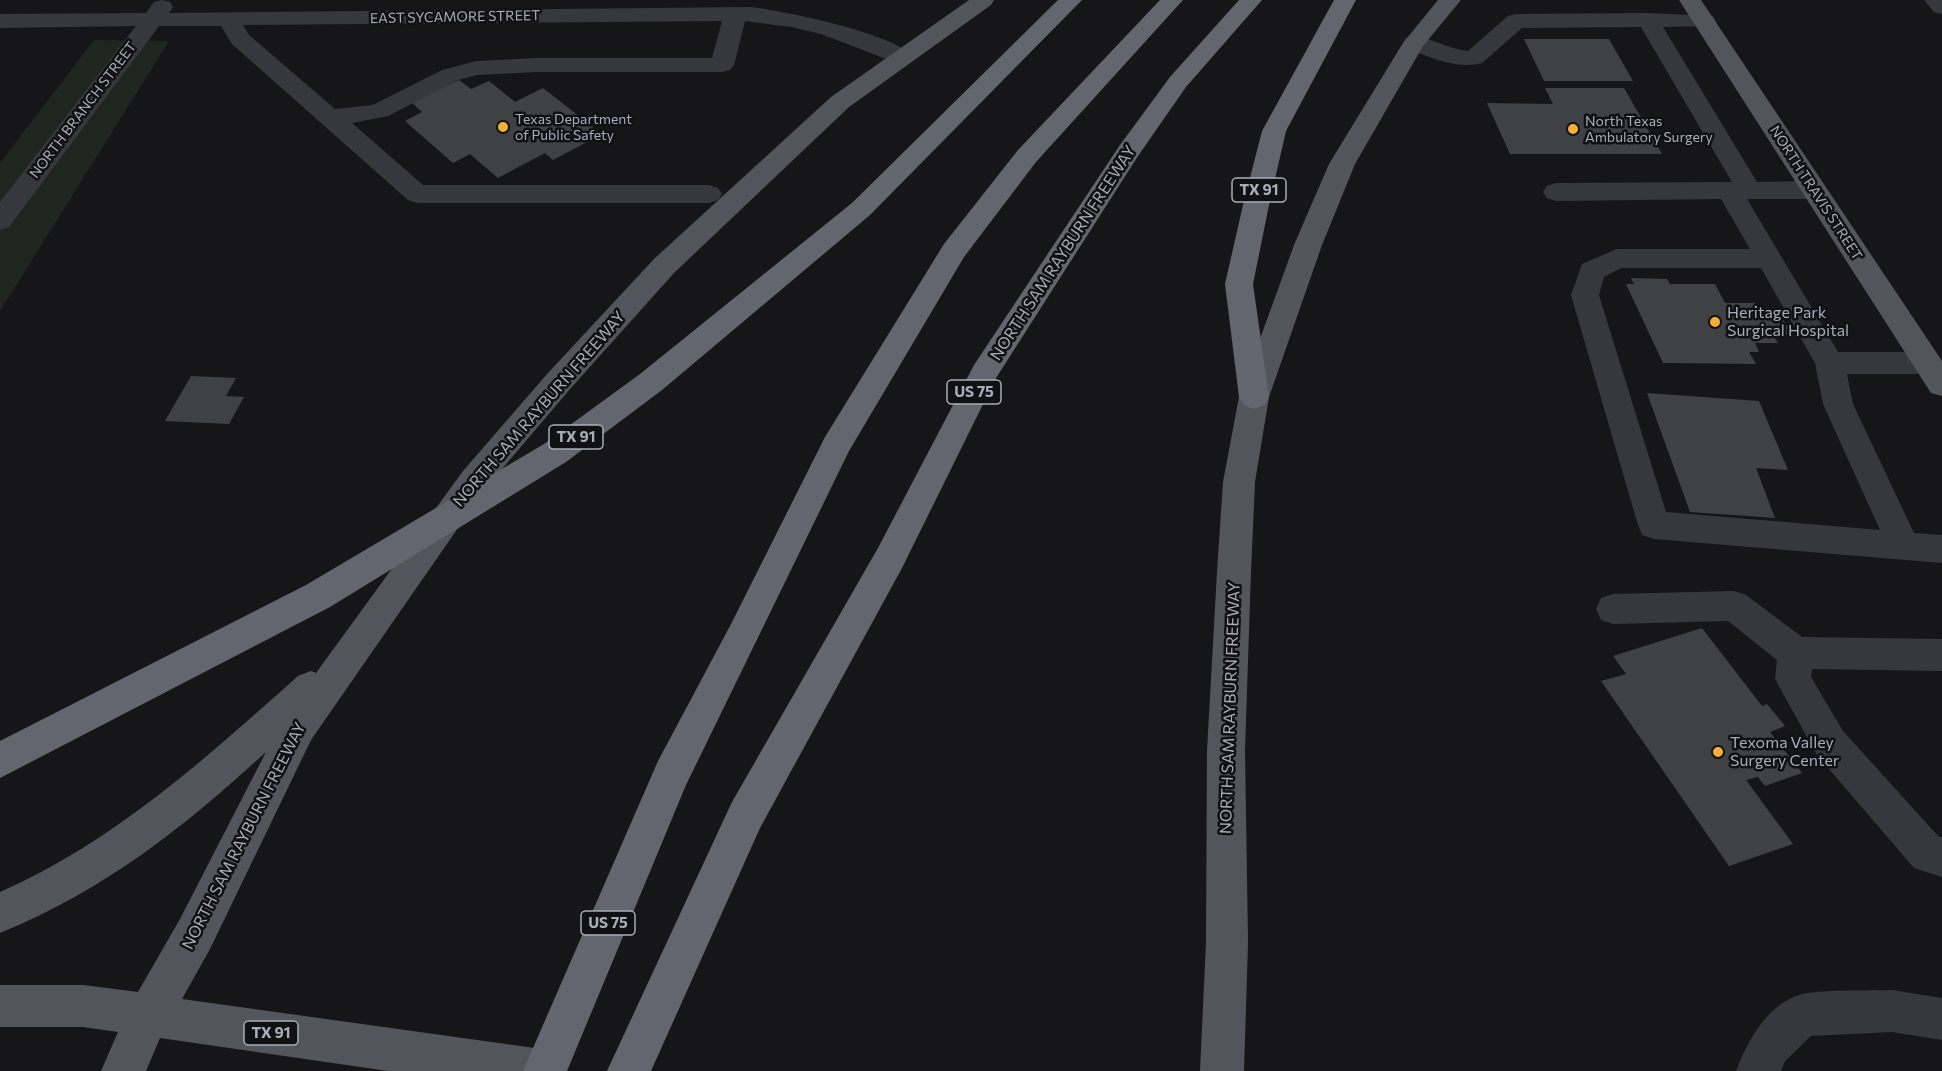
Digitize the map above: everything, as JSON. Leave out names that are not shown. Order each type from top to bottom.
[{"type":"highway","name":"TX 91","points":[[0,760],[318,596],[555,453],[651,382],[861,209],[1071,0]]},
{"type":"highway","name":"US 75","points":[[543,1071],[671,774],[742,637],[836,446],[954,251],[1027,156],[1172,0]]},
{"type":"highway","name":"NORTH SAM RAYBURN FREEWAY","points":[[629,1071],[746,815],[890,558],[984,373],[1129,151],[1172,91],[1251,0]]},
{"type":"highway","name":"TX 91","points":[[1254,397],[1239,284],[1256,205],[1274,131],[1345,0]]},
{"type":"main road","name":"NORTH SAM RAYBURN FREEWAY","points":[[123,1071],[149,1016],[195,934],[298,728],[474,480],[559,381],[664,266],[840,102],[983,0]]},
{"type":"main road","name":"NORTH SAM RAYBURN FREEWAY","points":[[1222,1071],[1227,942],[1226,750],[1233,584],[1239,482],[1254,397],[1308,245],[1342,164],[1378,100],[1414,44],[1450,0]]},
{"type":"main road","name":"NORTH TRAVIS STREET","points":[[1697,11],[1935,374]]},
{"type":"main road","points":[[0,913],[25,903],[109,855],[190,795],[352,651]]},
{"type":"main road","name":"TX 91","points":[[0,1006],[82,1006],[543,1071]]},
{"type":"street","name":"NORTH BRANCH STREET","points":[[0,221],[167,0]]},
{"type":"street","points":[[1935,0],[1942,7]]},
{"type":"street","name":"EAST SYCAMORE STREET","points":[[0,21],[228,19],[545,30],[725,10],[788,18],[823,26],[863,39],[902,58]]},
{"type":"street","points":[[329,117],[379,111],[450,75],[477,68],[545,30],[722,65],[725,10]]},
{"type":"street","points":[[1414,44],[1453,57],[1474,58],[1516,21],[1648,20],[1697,11]]},
{"type":"street","points":[[228,19],[240,39],[417,194],[710,194]]},
{"type":"street","points":[[1648,20],[1740,191],[1768,259],[1830,363],[1838,404],[1903,545]]},
{"type":"street","points":[[1557,192],[1813,190]]},
{"type":"street","points":[[1768,259],[1617,258],[1592,271],[1585,295],[1654,525],[1942,549]]},
{"type":"street","points":[[1830,363],[1935,374]]},
{"type":"street","points":[[1613,609],[1734,606],[1796,653],[1942,655]]},
{"type":"street","points":[[1796,653],[1793,679],[1830,743],[1928,854],[1942,857]]},
{"type":"street","points":[[1758,1071],[1770,1046],[1802,1015],[1892,1011],[1942,1019]]},
{"type":"shaded area","points":[[94,40],[169,41],[0,311],[0,163]]},
{"type":"building","points":[[1524,39],[1609,39],[1633,81],[1544,81]]},
{"type":"building","name":"Texas Department of Public Safety","points":[[459,80],[471,89],[489,81],[515,102],[543,88],[602,134],[553,160],[545,153],[498,178],[470,154],[453,163],[405,121],[422,112],[411,102]]},
{"type":"building","name":"North Texas Ambulatory Surgery","points":[[1545,88],[1624,88],[1662,154],[1510,154],[1487,103],[1553,104]]},
{"type":"building","name":"Heritage Park Surgical Hospital","points":[[1631,278],[1667,279],[1670,284],[1715,284],[1725,303],[1755,303],[1758,309],[1778,310],[1792,335],[1773,335],[1778,343],[1755,343],[1759,352],[1749,352],[1756,364],[1663,363],[1626,284],[1634,284]]},
{"type":"building","points":[[191,376],[236,378],[226,396],[244,397],[229,424],[165,421]]},
{"type":"building","points":[[1647,393],[1759,401],[1788,470],[1756,468],[1775,518],[1690,512]]},
{"type":"building","name":"Texoma Valley Surgery Center","points":[[1702,628],[1762,706],[1767,704],[1785,726],[1770,732],[1802,773],[1765,786],[1758,777],[1746,780],[1793,844],[1729,866],[1601,681],[1626,674],[1613,656]]},
{"type":"place","name":"Texas Department of Public Safety","points":[[503,127]]},
{"type":"place","name":"North Texas Ambulatory Surgery","points":[[1573,129]]},
{"type":"place","name":"Heritage Park Surgical Hospital","points":[[1715,322]]},
{"type":"place","name":"Texoma Valley Surgery Center","points":[[1718,752]]}]
